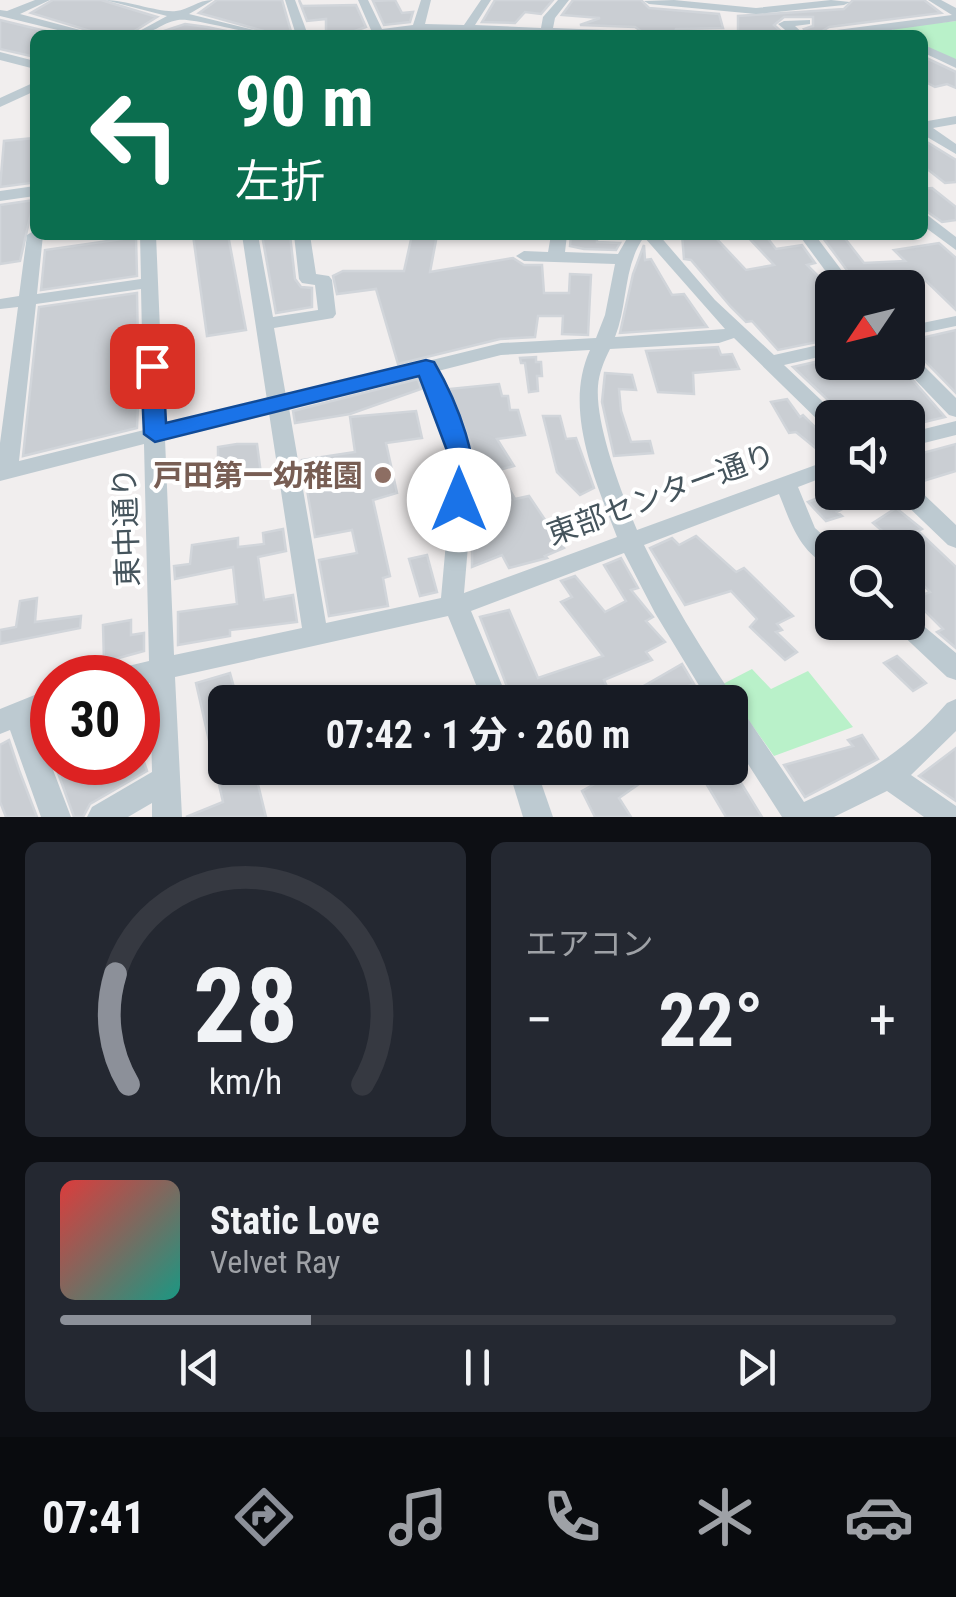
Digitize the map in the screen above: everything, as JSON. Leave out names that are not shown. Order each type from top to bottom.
[{"type":"street","points":[[3,16],[45,0]]},
{"type":"street","points":[[110,0],[233,30]]},
{"type":"street","points":[[148,30],[208,0]]},
{"type":"street","points":[[290,0],[300,30]]},
{"type":"street","points":[[364,0],[377,30]]},
{"type":"street","points":[[418,28],[426,0]]},
{"type":"street","points":[[467,30],[486,0]]},
{"type":"street","points":[[547,30],[549,17],[564,0]]},
{"type":"street","points":[[933,0],[956,15]]},
{"type":"street","points":[[637,30],[649,1],[681,10],[756,11],[842,1],[856,10]]},
{"type":"street","points":[[723,8],[723,18],[734,20]]},
{"type":"street","points":[[888,30],[866,16],[890,13]]},
{"type":"street","points":[[868,30],[956,15]]},
{"type":"street","points":[[3,16],[69,30]]},
{"type":"street","points":[[792,30],[784,24],[806,22]]},
{"type":"street","points":[[402,30],[437,30]]},
{"type":"street","points":[[928,50],[956,64]]},
{"type":"street","points":[[0,56],[30,64]]},
{"type":"street","points":[[3,99],[30,88]]},
{"type":"street","points":[[3,99],[30,105]]},
{"type":"street","points":[[928,125],[956,120]]},
{"type":"street","points":[[928,130],[956,150]]},
{"type":"street","points":[[0,196],[30,192]]},
{"type":"street","points":[[928,221],[956,245]]},
{"type":"street","points":[[34,240],[28,300],[10,367],[4,473],[501,349],[720,337],[736,332]]},
{"type":"street","name":"東中通り","points":[[148,240],[167,817]]},
{"type":"street","points":[[251,240],[316,635]]},
{"type":"street","points":[[264,324],[327,314],[323,280],[308,279],[303,240]]},
{"type":"street","points":[[556,257],[558,240]]},
{"type":"street","points":[[634,240],[625,259],[608,341],[588,378],[588,402],[600,461],[629,539],[668,620],[712,685]]},
{"type":"street","points":[[654,240],[736,332],[815,406]]},
{"type":"street","points":[[812,240],[834,270]]},
{"type":"street","points":[[524,256],[625,259]]},
{"type":"street","points":[[0,304],[150,282]]},
{"type":"street","points":[[925,328],[956,321]]},
{"type":"street","points":[[770,362],[815,352]]},
{"type":"street","points":[[426,367],[464,464],[454,537],[452,596],[489,685]]},
{"type":"street","points":[[925,378],[956,410]]},
{"type":"street","points":[[925,436],[956,428]]},
{"type":"street","name":"東部センター通り","points":[[162,666],[455,606],[815,472]]},
{"type":"street","points":[[785,483],[806,533],[815,541]]},
{"type":"street","points":[[925,508],[953,533]]},
{"type":"street","points":[[924,640],[956,669]]},
{"type":"street","points":[[748,740],[800,817],[890,777],[925,751],[956,711]]},
{"type":"street","points":[[9,718],[56,817]]},
{"type":"street","points":[[890,777],[948,817]]},
{"type":"street","points":[[102,817],[166,778]]},
{"type":"street","points":[[528,785],[538,817]]},
{"type":"green space","points":[[956,21],[956,62],[928,48],[928,30],[890,28]]},
{"type":"green space","points":[[752,669],[771,689],[808,671],[853,727],[774,756],[748,719],[748,685],[723,684]]},
{"type":"building","points":[[53,0],[101,0],[157,17],[136,30],[87,30],[31,13]]},
{"type":"building","points":[[217,0],[282,0],[291,30],[260,30],[199,13]]},
{"type":"building","points":[[299,0],[302,6],[356,5],[366,27],[326,30],[326,19],[307,21]]},
{"type":"building","points":[[395,0],[402,13],[413,12],[410,22],[384,25],[373,1]]},
{"type":"building","points":[[495,0],[553,0],[541,14],[525,12],[515,23],[482,22]]},
{"type":"building","points":[[573,0],[641,0],[649,8],[719,14],[723,28],[640,30],[580,25],[600,18],[562,15]]},
{"type":"building","points":[[853,0],[924,0],[941,13],[824,30],[805,30],[813,26],[813,17],[784,17],[774,25],[780,30],[738,30],[738,16],[844,9]]},
{"type":"building","points":[[0,20],[41,30],[30,30],[30,56],[0,49]]},
{"type":"building","points":[[185,24],[221,30],[167,30]]},
{"type":"building","points":[[928,59],[956,72],[956,88],[947,84],[935,87],[928,83]]},
{"type":"building","points":[[30,138],[30,183],[0,187],[4,141]]},
{"type":"building","points":[[928,143],[956,160],[956,182],[945,183],[928,170]]},
{"type":"building","points":[[928,188],[956,207],[956,220],[942,222],[928,212]]},
{"type":"building","points":[[30,201],[20,261],[0,264],[0,205]]},
{"type":"building","points":[[136,240],[137,276],[41,290],[45,250]]},
{"type":"building","points":[[194,240],[229,240],[246,330],[207,336]]},
{"type":"building","points":[[263,240],[291,240],[295,279],[301,287],[312,288],[312,307],[276,313]]},
{"type":"building","points":[[411,240],[436,240],[430,272],[513,258],[524,265],[542,265],[544,293],[569,293],[570,274],[591,275],[588,335],[562,334],[563,316],[538,316],[535,337],[500,339],[398,364],[376,289],[337,294],[333,276],[343,271],[404,271]]},
{"type":"building","points":[[571,240],[620,243],[616,250],[570,246]]},
{"type":"building","points":[[682,240],[718,240],[746,270],[774,265],[751,240],[769,240],[776,249],[802,245],[815,263],[807,265],[815,273],[815,342],[778,350],[752,321],[746,322],[731,307],[691,260],[684,259]]},
{"type":"building","points":[[824,240],[846,240],[864,263],[905,261],[894,250],[939,243],[956,258],[956,310],[925,280],[925,270],[847,270]]},
{"type":"building","points":[[644,245],[645,260],[651,259],[672,295],[684,294],[707,327],[620,333]]},
{"type":"building","points":[[137,293],[138,346],[129,347],[130,387],[139,385],[137,428],[23,456],[39,307]]},
{"type":"building","points":[[956,330],[956,393],[925,361],[925,337]]},
{"type":"building","points":[[718,347],[721,355],[732,354],[739,369],[693,373],[694,394],[658,392],[646,351]]},
{"type":"building","points":[[536,357],[536,362],[541,362],[542,376],[537,376],[538,391],[529,392],[525,363],[520,358]]},
{"type":"building","points":[[815,362],[815,380],[913,380],[945,417],[925,422],[925,400],[828,400],[793,367]]},
{"type":"building","points":[[605,373],[632,375],[636,390],[619,389],[621,411],[631,442],[650,441],[653,453],[614,456],[602,402]]},
{"type":"building","points":[[418,379],[421,389],[350,414],[295,423],[293,411]]},
{"type":"building","points":[[499,384],[502,396],[508,396],[510,410],[518,410],[525,435],[497,439],[514,466],[499,470],[515,499],[529,496],[564,548],[547,558],[509,568],[502,555],[472,567],[472,542],[480,539],[473,527],[476,494],[482,492],[477,482],[479,464],[449,389]]},
{"type":"building","points":[[787,399],[800,417],[803,415],[815,427],[815,448],[796,432],[789,433],[771,402]]},
{"type":"building","points":[[416,411],[422,438],[386,443],[397,493],[373,500],[390,576],[383,578],[388,606],[329,616],[319,560],[357,553],[352,530],[315,537],[302,460],[355,452],[350,417]]},
{"type":"building","points":[[543,416],[560,416],[566,439],[576,438],[594,488],[580,495],[557,472]]},
{"type":"building","points":[[257,444],[261,474],[218,481],[218,447]]},
{"type":"building","points":[[956,444],[956,471],[925,480],[925,452]]},
{"type":"building","points":[[816,510],[841,510],[837,512],[842,516],[826,521]]},
{"type":"building","points":[[898,510],[922,529],[881,530],[873,523]]},
{"type":"building","points":[[283,529],[286,551],[258,557],[264,600],[293,595],[297,622],[230,630],[230,636],[178,645],[178,612],[237,604],[233,567],[175,579],[174,566],[190,564],[192,545],[238,538],[238,547],[264,544],[263,533]]},
{"type":"building","points":[[696,536],[736,572],[744,568],[793,616],[777,624],[782,630],[776,632],[797,652],[785,660],[750,627],[757,619],[731,591],[685,605],[650,548],[672,538],[679,545]]},
{"type":"building","points":[[925,538],[956,567],[956,648],[937,632],[943,629],[925,611],[925,594],[930,592],[925,587]]},
{"type":"building","points":[[427,555],[437,592],[420,596],[409,559]]},
{"type":"building","points":[[621,558],[638,588],[631,590],[653,617],[646,621],[665,642],[646,652],[652,660],[604,680],[606,685],[506,685],[480,617],[509,610],[538,678],[603,656],[561,602],[572,597],[561,581],[575,576],[605,612],[626,601],[604,565]]},
{"type":"building","points":[[37,598],[35,622],[81,616],[80,628],[0,644],[0,630],[16,627],[20,601]]},
{"type":"building","points":[[131,620],[131,635],[144,633],[144,651],[104,655],[103,625]]},
{"type":"building","points":[[897,656],[926,683],[913,691],[884,663]]},
{"type":"building","points":[[682,664],[694,684],[691,685],[646,685]]},
{"type":"building","points":[[230,673],[233,685],[208,685],[208,736],[196,683]]},
{"type":"building","points":[[862,735],[878,759],[805,797],[784,765],[853,746],[848,740]]},
{"type":"building","points":[[9,740],[37,817],[6,817],[0,802],[0,745]]},
{"type":"building","points":[[956,748],[956,801],[919,776]]},
{"type":"building","points":[[62,785],[123,785],[90,804],[83,817],[74,817]]},
{"type":"building","points":[[219,785],[258,785],[266,817],[186,817],[223,802]]},
{"type":"building","points":[[593,785],[637,785],[619,798],[631,817],[595,817],[582,791]]},
{"type":"building","points":[[707,785],[742,785],[762,817],[726,817]]},
{"type":"place","name":"戸田第一幼稚園","points":[[383,475]]},
{"type":"route","points":[[152,366],[155,434],[426,367],[464,464],[459,500]]}]
